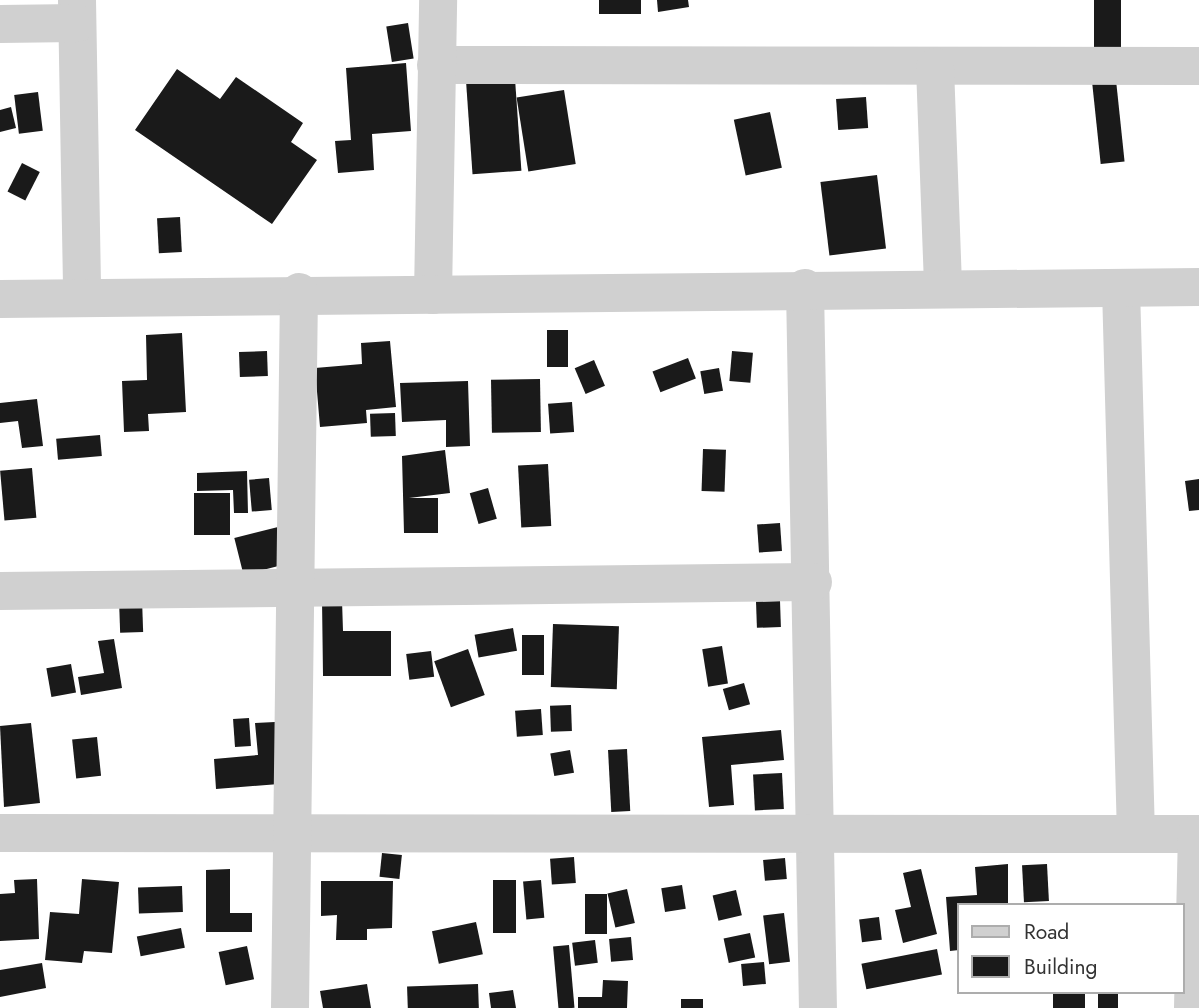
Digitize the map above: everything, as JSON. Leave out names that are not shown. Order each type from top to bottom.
[{"type":"street","points":[[433,295],[438,0]]},
{"type":"street","points":[[0,24],[77,11],[82,298]]},
{"type":"street","points":[[436,65],[1199,66]]},
{"type":"street","points":[[935,67],[943,288]]},
{"type":"street","points":[[0,299],[299,292],[433,295],[805,288],[1199,287]]},
{"type":"street","points":[[805,288],[820,838],[818,1008]]},
{"type":"street","points":[[1121,288],[1136,834]]},
{"type":"street","points":[[290,1008],[299,292]]},
{"type":"street","points":[[0,591],[297,583],[813,582]]},
{"type":"street","points":[[0,833],[294,831],[820,838],[1198,834],[1193,1008]]},
{"type":"building","points":[[599,0],[641,0],[641,14],[599,14]]},
{"type":"building","points":[[657,0],[688,0],[689,7],[658,12]]},
{"type":"building","points":[[1094,0],[1121,0],[1121,52],[1094,52]]},
{"type":"building","points":[[408,23],[414,59],[392,62],[386,26]]},
{"type":"building","points":[[406,63],[411,131],[372,134],[374,170],[338,173],[335,141],[351,140],[346,68]]},
{"type":"building","points":[[177,69],[220,99],[236,77],[303,123],[291,142],[317,160],[272,224],[135,130]]},
{"type":"building","points":[[515,79],[521,171],[473,174],[466,82]]},
{"type":"building","points":[[1116,80],[1125,162],[1101,164],[1092,83]]},
{"type":"building","points":[[564,90],[576,164],[528,172],[517,98]]},
{"type":"building","points":[[38,92],[43,131],[19,134],[14,95]]},
{"type":"building","points":[[866,97],[868,128],[838,130],[836,99]]},
{"type":"building","points":[[11,107],[16,128],[0,132],[0,110]]},
{"type":"building","points":[[770,112],[782,168],[746,175],[734,120]]},
{"type":"building","points":[[22,163],[40,172],[25,201],[7,192]]},
{"type":"building","points":[[877,175],[886,248],[829,255],[820,182]]},
{"type":"building","points":[[180,217],[182,252],[159,253],[157,218]]},
{"type":"building","points":[[547,330],[568,330],[568,367],[547,367]]},
{"type":"building","points":[[182,333],[186,412],[148,414],[149,431],[124,432],[122,381],[147,380],[146,335]]},
{"type":"building","points":[[390,341],[396,407],[366,410],[367,423],[320,427],[315,368],[362,364],[361,343]]},
{"type":"building","points":[[267,351],[268,376],[240,377],[239,352]]},
{"type":"building","points":[[732,351],[753,353],[750,383],[729,381]]},
{"type":"building","points":[[688,358],[696,379],[660,392],[653,372]]},
{"type":"building","points":[[594,360],[605,386],[586,394],[575,368]]},
{"type":"building","points":[[719,368],[723,391],[704,394],[700,371]]},
{"type":"building","points":[[540,379],[541,432],[492,433],[491,380]]},
{"type":"building","points":[[468,381],[470,446],[446,447],[446,420],[402,422],[400,383]]},
{"type":"building","points":[[37,399],[43,446],[22,448],[18,421],[0,423],[0,403]]},
{"type":"building","points":[[572,402],[574,432],[550,434],[548,404]]},
{"type":"building","points":[[395,413],[396,436],[371,437],[370,414]]},
{"type":"building","points":[[100,435],[102,456],[58,460],[56,439]]},
{"type":"building","points":[[703,449],[726,450],[725,492],[702,491]]},
{"type":"building","points":[[445,450],[450,493],[409,498],[438,498],[438,533],[404,533],[402,456]]},
{"type":"building","points":[[548,464],[551,526],[521,527],[518,466]]},
{"type":"building","points":[[32,468],[36,518],[4,521],[0,471]]},
{"type":"building","points":[[247,471],[248,513],[234,513],[233,490],[197,491],[197,473]]},
{"type":"building","points":[[269,478],[272,510],[252,512],[249,480]]},
{"type":"building","points":[[1199,479],[1199,510],[1189,511],[1185,481]]},
{"type":"building","points":[[488,488],[497,519],[479,524],[470,493]]},
{"type":"building","points":[[194,493],[230,493],[230,535],[194,535]]},
{"type":"building","points":[[780,523],[782,551],[759,553],[757,525]]},
{"type":"building","points":[[278,527],[287,564],[244,575],[234,538]]},
{"type":"building","points":[[142,599],[143,632],[120,633],[119,600]]},
{"type":"building","points":[[322,600],[342,600],[343,631],[391,631],[391,676],[323,676]]},
{"type":"building","points":[[780,601],[781,627],[757,628],[756,602]]},
{"type":"building","points":[[553,624],[619,626],[617,689],[551,687]]},
{"type":"building","points":[[513,628],[517,651],[479,657],[475,635]]},
{"type":"building","points":[[522,635],[544,635],[544,675],[522,675]]},
{"type":"building","points":[[114,639],[122,688],[81,695],[78,677],[104,673],[98,641]]},
{"type":"building","points":[[722,646],[728,684],[708,687],[702,649]]},
{"type":"building","points":[[468,649],[485,695],[451,707],[434,661]]},
{"type":"building","points":[[431,651],[434,677],[409,680],[406,654]]},
{"type":"building","points":[[71,664],[76,693],[51,697],[46,668]]},
{"type":"building","points":[[744,683],[750,704],[729,710],[723,689]]},
{"type":"building","points":[[571,705],[572,731],[551,732],[550,706]]},
{"type":"building","points":[[541,709],[543,735],[517,737],[515,711]]},
{"type":"building","points":[[249,718],[251,746],[235,747],[233,719]]},
{"type":"building","points":[[275,722],[279,784],[216,789],[214,759],[258,755],[255,723]]},
{"type":"building","points":[[31,723],[40,803],[4,807],[0,726]]},
{"type":"building","points":[[781,730],[784,760],[731,765],[734,805],[709,807],[702,737]]},
{"type":"building","points":[[97,737],[101,776],[76,778],[72,740]]},
{"type":"building","points":[[627,749],[630,811],[611,812],[608,750]]},
{"type":"building","points":[[570,750],[574,773],[554,776],[550,753]]},
{"type":"building","points":[[782,773],[784,809],[755,810],[753,775]]},
{"type":"building","points":[[382,853],[402,855],[399,879],[379,877]]},
{"type":"building","points":[[574,857],[576,883],[552,885],[550,859]]},
{"type":"building","points":[[785,858],[787,879],[765,881],[763,860]]},
{"type":"building","points":[[1008,864],[1008,903],[958,903],[958,950],[950,951],[946,897],[977,895],[975,867]]},
{"type":"building","points":[[1047,864],[1049,901],[1024,902],[1022,865]]},
{"type":"building","points":[[230,869],[230,913],[252,913],[252,932],[206,932],[206,870]]},
{"type":"building","points":[[921,869],[937,934],[903,943],[895,910],[911,907],[903,873]]},
{"type":"building","points":[[37,879],[39,939],[0,941],[0,894],[15,893],[14,880]]},
{"type":"building","points":[[82,879],[119,882],[112,953],[84,951],[82,963],[45,960],[50,912],[79,914]]},
{"type":"building","points":[[493,880],[516,880],[516,933],[493,933]]},
{"type":"building","points":[[541,880],[544,918],[526,919],[523,882]]},
{"type":"building","points":[[321,881],[393,881],[392,928],[367,929],[367,940],[336,940],[337,915],[321,916]]},
{"type":"building","points":[[682,885],[686,909],[665,912],[661,888]]},
{"type":"building","points":[[182,886],[183,912],[139,914],[138,888]]},
{"type":"building","points":[[627,889],[635,923],[615,928],[608,893]]},
{"type":"building","points":[[736,890],[742,915],[718,921],[713,895]]},
{"type":"building","points":[[585,894],[607,894],[607,934],[585,934]]},
{"type":"building","points":[[784,913],[790,962],[769,964],[763,916]]},
{"type":"building","points":[[879,917],[882,940],[862,942],[859,919]]},
{"type":"building","points":[[476,922],[483,954],[439,964],[432,931]]},
{"type":"building","points":[[181,928],[185,948],[141,956],[137,937]]},
{"type":"building","points":[[750,933],[755,957],[729,963],[724,939]]},
{"type":"building","points":[[631,937],[633,960],[611,962],[609,939]]},
{"type":"building","points":[[595,940],[598,963],[575,966],[572,943]]},
{"type":"building","points":[[569,945],[574,1008],[558,1008],[553,946]]},
{"type":"building","points":[[247,946],[254,979],[226,985],[219,952]]},
{"type":"building","points":[[937,949],[942,975],[866,989],[861,964]]},
{"type":"building","points":[[764,962],[766,984],[743,986],[741,964]]},
{"type":"building","points":[[42,963],[46,988],[0,997],[0,970]]},
{"type":"building","points":[[603,980],[628,981],[627,1008],[578,1008],[578,997],[602,997]]},
{"type":"building","points":[[367,984],[371,1008],[323,1008],[320,991]]},
{"type":"building","points":[[478,984],[479,1008],[408,1008],[407,986]]},
{"type":"building","points":[[513,990],[516,1008],[491,1008],[489,993]]},
{"type":"building","points":[[1053,994],[1085,994],[1085,1008],[1053,1008]]},
{"type":"building","points":[[1098,994],[1118,994],[1118,1008],[1098,1008]]},
{"type":"building","points":[[681,999],[703,999],[703,1008],[681,1008]]}]
